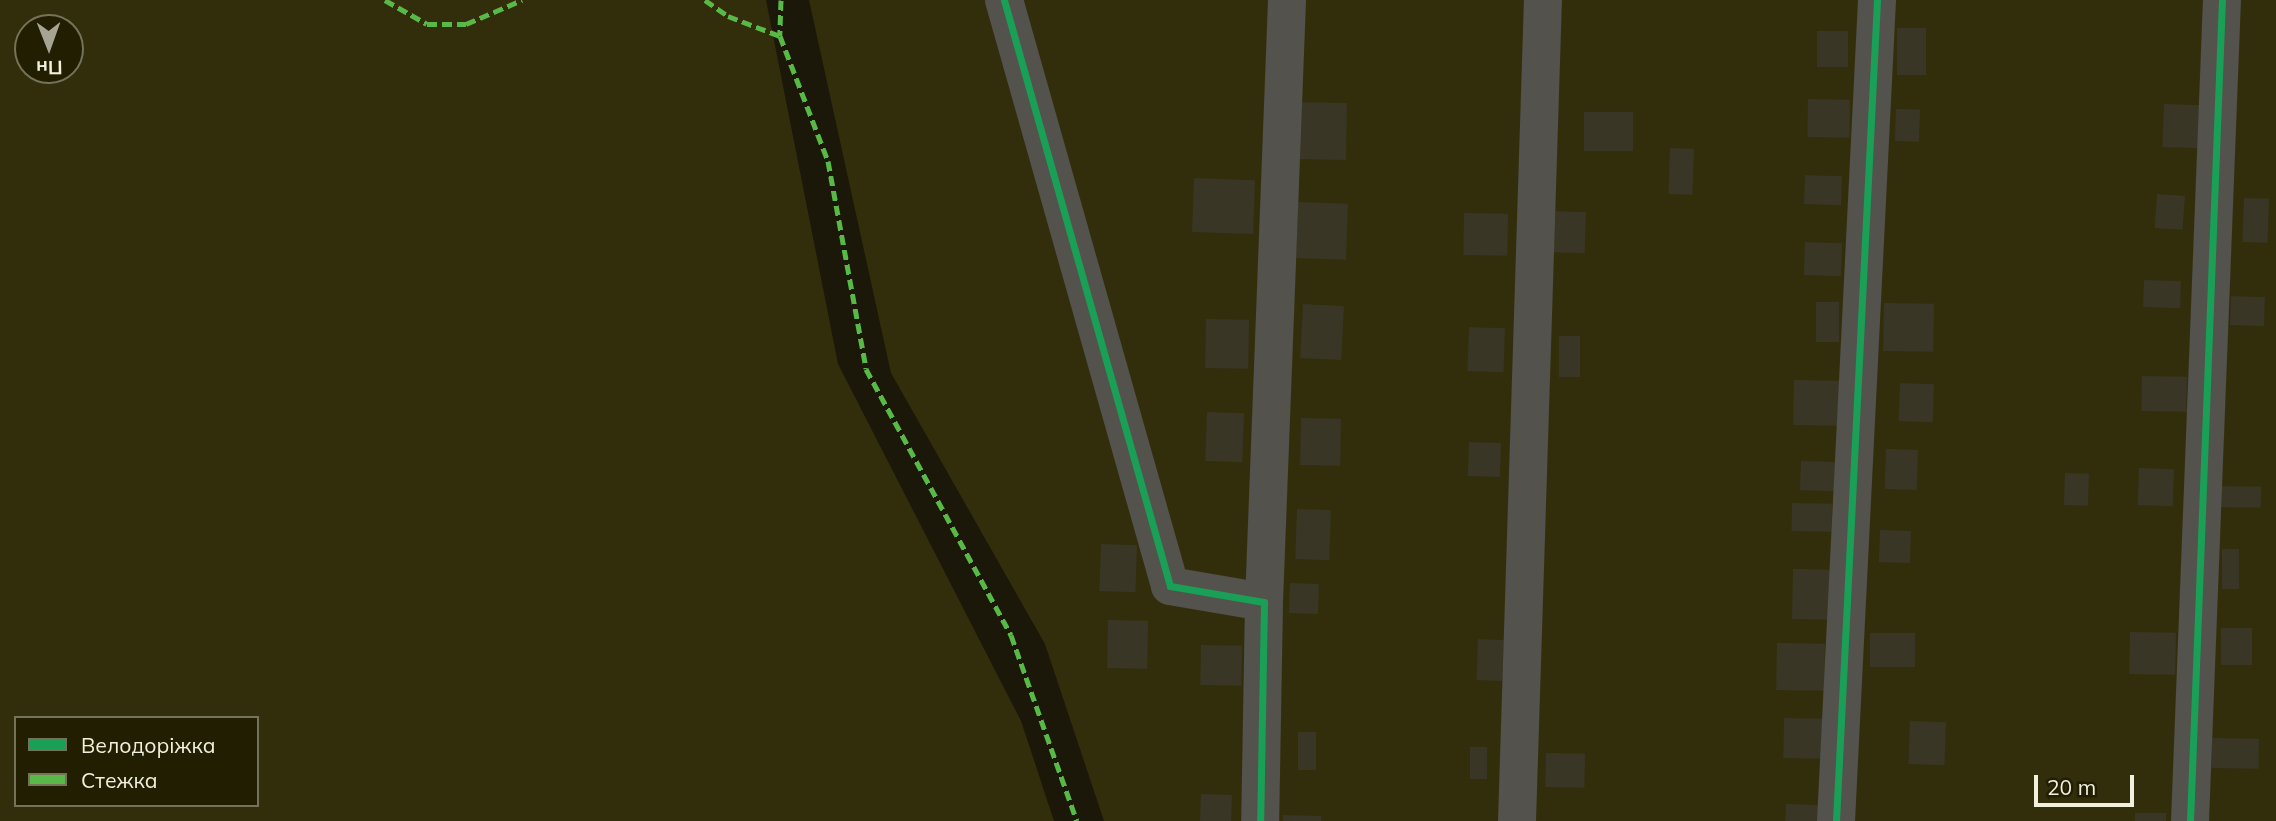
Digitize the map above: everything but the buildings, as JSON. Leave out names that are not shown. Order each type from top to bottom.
[{"type":"street","points":[[1004,0],[1170,586],[1264,602]]},
{"type":"street","points":[[1260,821],[1264,602],[1287,0]]},
{"type":"street","points":[[1517,821],[1543,0]]},
{"type":"street","points":[[1836,821],[1877,0]]},
{"type":"street","points":[[2190,821],[2222,0]]},
{"type":"shaded area","points":[[0,0],[766,0],[838,364],[1021,721],[1054,821],[0,821]]},
{"type":"shaded area","points":[[809,0],[2276,0],[2276,821],[1104,821],[1045,644],[891,373]]},
{"type":"marked path","points":[[385,0],[427,24],[466,24],[522,0]]},
{"type":"marked path","points":[[705,0],[728,16],[780,36]]},
{"type":"marked path","points":[[781,0],[780,36],[828,161],[866,369],[1011,635],[1077,821]]},
{"type":"cycle path","points":[[1004,0],[1170,586],[1264,602],[1260,821]]},
{"type":"cycle path","points":[[1836,821],[1877,0]]},
{"type":"cycle path","points":[[2190,821],[2222,0]]}]
